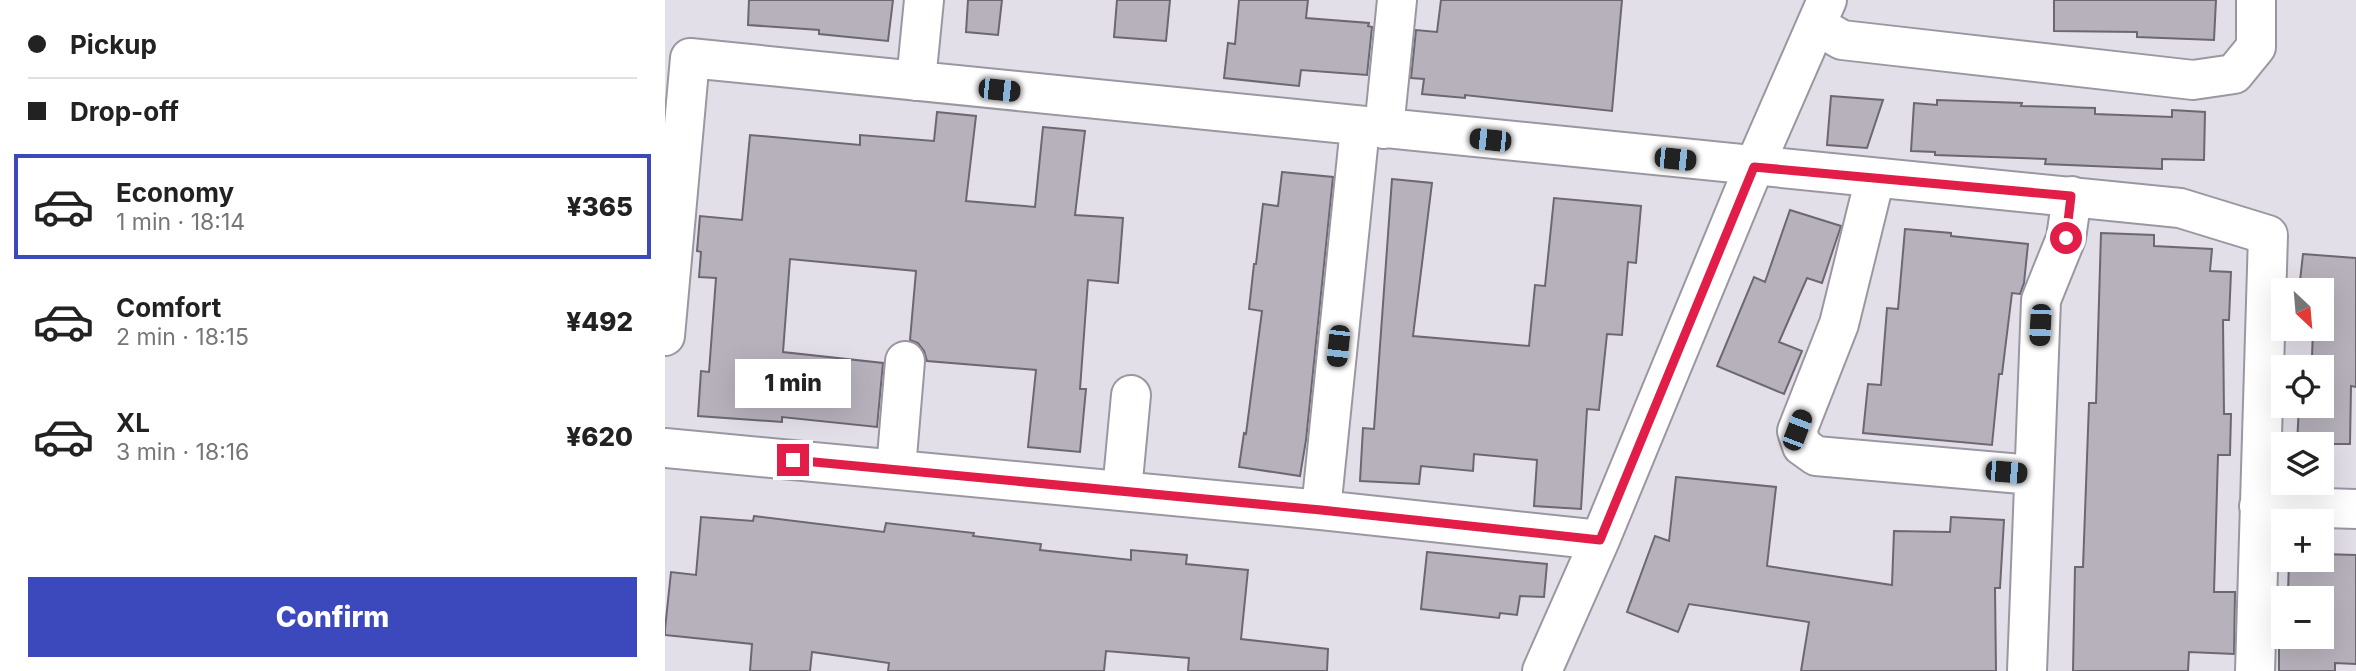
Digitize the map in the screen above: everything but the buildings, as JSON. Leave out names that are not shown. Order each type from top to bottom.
[{"type":"street","points":[[916,81],[924,0]]},
{"type":"street","points":[[1321,510],[1372,128],[1397,0]]},
{"type":"street","points":[[1542,671],[1600,540],[1754,167],[1821,13],[1842,40],[2193,80],[2234,74],[2256,47],[2256,0]]},
{"type":"street","points":[[665,336],[690,58],[2180,208],[2268,235],[2255,671]]},
{"type":"street","points":[[1875,178],[1839,324],[1797,430],[1802,446],[1816,456],[2033,475]]},
{"type":"street","points":[[2027,671],[2041,300],[2066,238],[2071,196]]},
{"type":"street","points":[[896,469],[905,361]]},
{"type":"street","points":[[1122,491],[1131,395]]},
{"type":"street","points":[[665,447],[1321,510],[1600,540]]},
{"type":"street","points":[[2259,506],[2356,509]]},
{"type":"route","points":[[793,460],[1321,510],[1600,540],[1754,167],[2071,196],[2066,238]]}]
